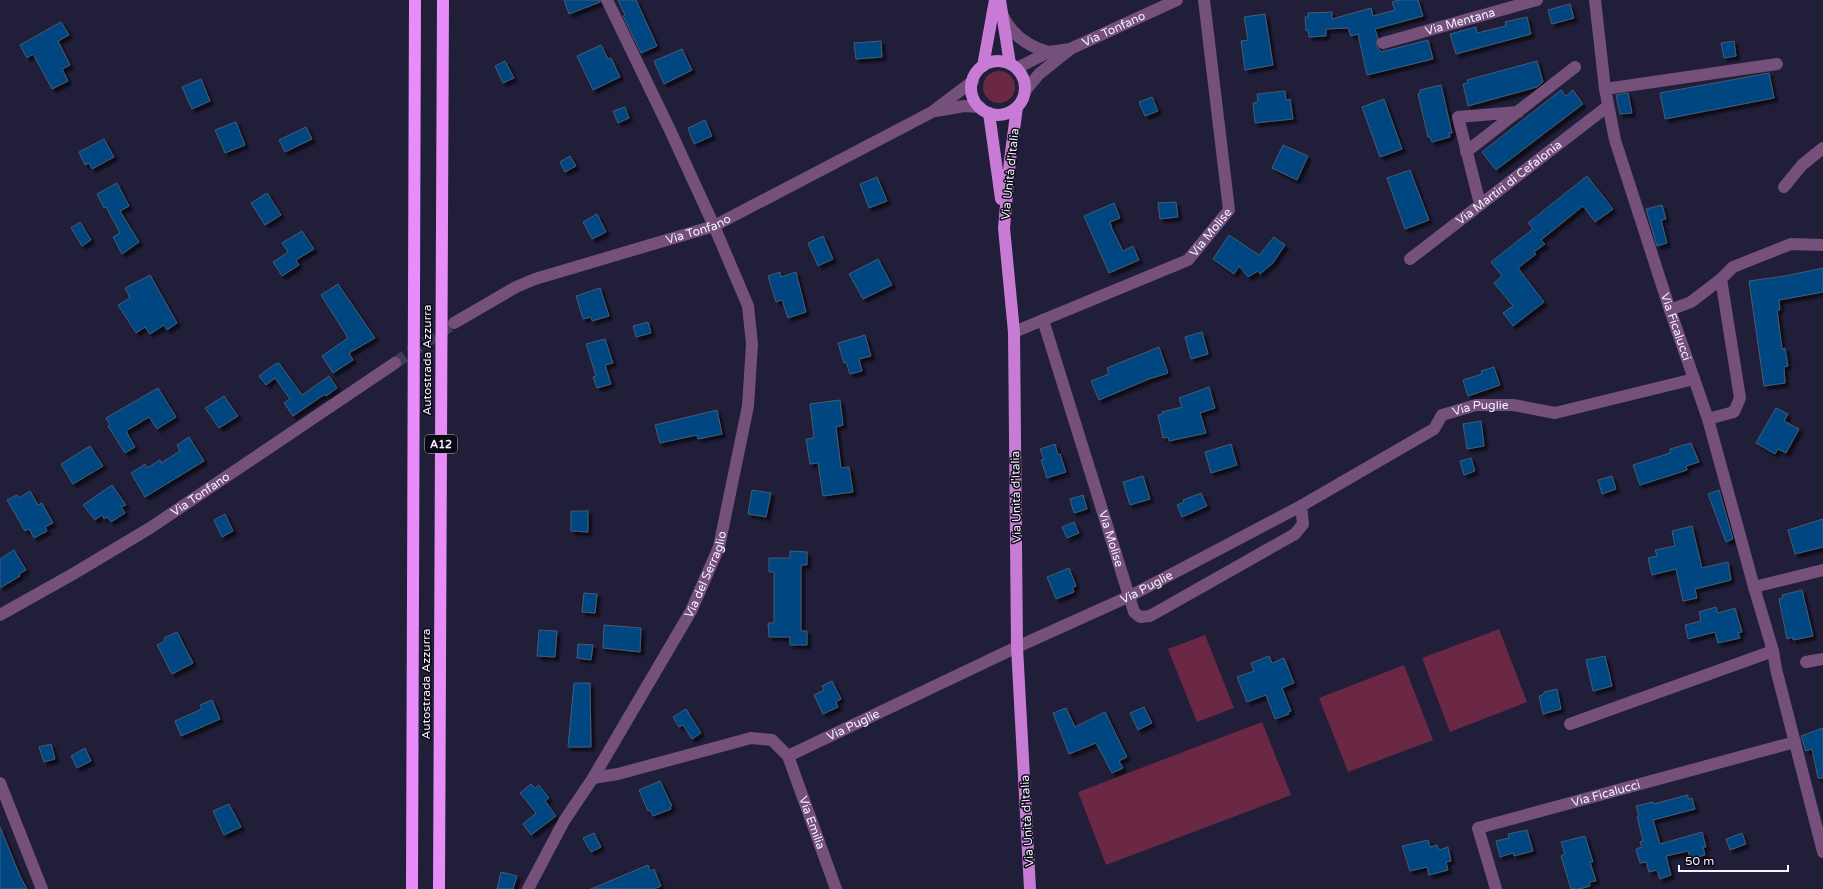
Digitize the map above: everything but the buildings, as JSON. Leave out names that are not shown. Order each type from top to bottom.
[{"type":"highway","name":"Autostrada Azzurra","points":[[412,889],[415,0]]},
{"type":"highway","name":"Autostrada Azzurra","points":[[438,889],[443,0]]},
{"type":"main road","points":[[983,66],[995,0]]},
{"type":"main road","points":[[1000,0],[1013,66]]},
{"type":"main road","points":[[985,110],[1001,114],[1017,107],[1021,102],[1025,90],[1024,78],[1013,66],[996,61],[983,66],[975,75],[972,86],[974,98],[985,110],[1004,228]]},
{"type":"main road","name":"Via Unità d'Italia","points":[[1017,107],[1010,160],[1004,228],[1014,332],[1018,647],[1030,889]]},
{"type":"street","name":"Via del Serraglio","points":[[528,889],[564,821],[593,778],[691,611],[719,547],[748,406],[752,344],[748,306],[714,226],[669,128],[607,0]]},
{"type":"street","name":"Via Tonfano","points":[[1013,66],[1049,52],[1070,49],[1177,0]]},
{"type":"street","name":"Via Molise","points":[[1014,332],[1188,260],[1229,210],[1204,0]]},
{"type":"street","name":"Via Mentana","points":[[1383,43],[1537,0]]},
{"type":"street","name":"Via Ficalucci","points":[[1595,0],[1605,89],[1615,140],[1670,310],[1708,418],[1754,587],[1774,651],[1776,670],[1823,852]]},
{"type":"street","name":"Via Tonfano","points":[[1003,16],[1019,38],[1032,46],[1049,52]]},
{"type":"street","points":[[1025,90],[1039,74],[1070,49]]},
{"type":"street","points":[[1605,89],[1776,64]]},
{"type":"street","points":[[1466,152],[1575,68]]},
{"type":"street","points":[[932,112],[973,81]]},
{"type":"street","name":"Via Martiri di Cefalonia","points":[[1410,259],[1608,106]]},
{"type":"street","points":[[932,112],[957,107],[985,110]]},
{"type":"street","name":"Via Tonfano","points":[[454,323],[516,287],[535,279],[714,226],[932,112]]},
{"type":"street","points":[[1480,204],[1458,116],[1518,112]]},
{"type":"street","points":[[1784,187],[1802,165],[1823,148]]},
{"type":"street","points":[[1670,310],[1691,302],[1721,280],[1733,267],[1792,244],[1823,244]]},
{"type":"street","points":[[1708,418],[1734,412],[1740,398],[1721,280]]},
{"type":"street","name":"Via Molise","points":[[1042,320],[1134,612],[1140,617],[1150,616],[1295,534],[1303,524],[1301,506]]},
{"type":"street","name":"Via Tonfano","points":[[0,615],[150,528],[394,363]]},
{"type":"street","name":"Via Puglie","points":[[788,756],[1018,647],[1130,596],[1301,506],[1434,429],[1442,416],[1476,405],[1513,405],[1555,413],[1694,379]]},
{"type":"street","points":[[1754,587],[1823,570]]},
{"type":"street","points":[[1570,724],[1774,651]]},
{"type":"street","points":[[1806,662],[1823,659]]},
{"type":"street","points":[[593,778],[618,774],[751,738],[772,740],[788,756]]},
{"type":"street","name":"Via Ficalucci","points":[[1496,889],[1478,828],[1795,742]]},
{"type":"street","name":"Via Emilia","points":[[788,756],[836,889]]},
{"type":"street","points":[[0,783],[42,889]]},
{"type":"shaded area","points":[[996,71],[1002,71],[1012,78],[1015,87],[1014,93],[1008,100],[1002,103],[996,103],[986,96],[983,90],[983,84],[990,74]]},
{"type":"shaded area","points":[[1499,629],[1527,702],[1450,732],[1422,658]]},
{"type":"shaded area","points":[[1205,635],[1234,708],[1197,722],[1168,649]]},
{"type":"shaded area","points":[[1404,665],[1433,740],[1348,772],[1319,698]]},
{"type":"shaded area","points":[[1262,722],[1291,795],[1106,865],[1078,792]]},
{"type":"tunnel","points":[[395,363],[454,323]]}]
